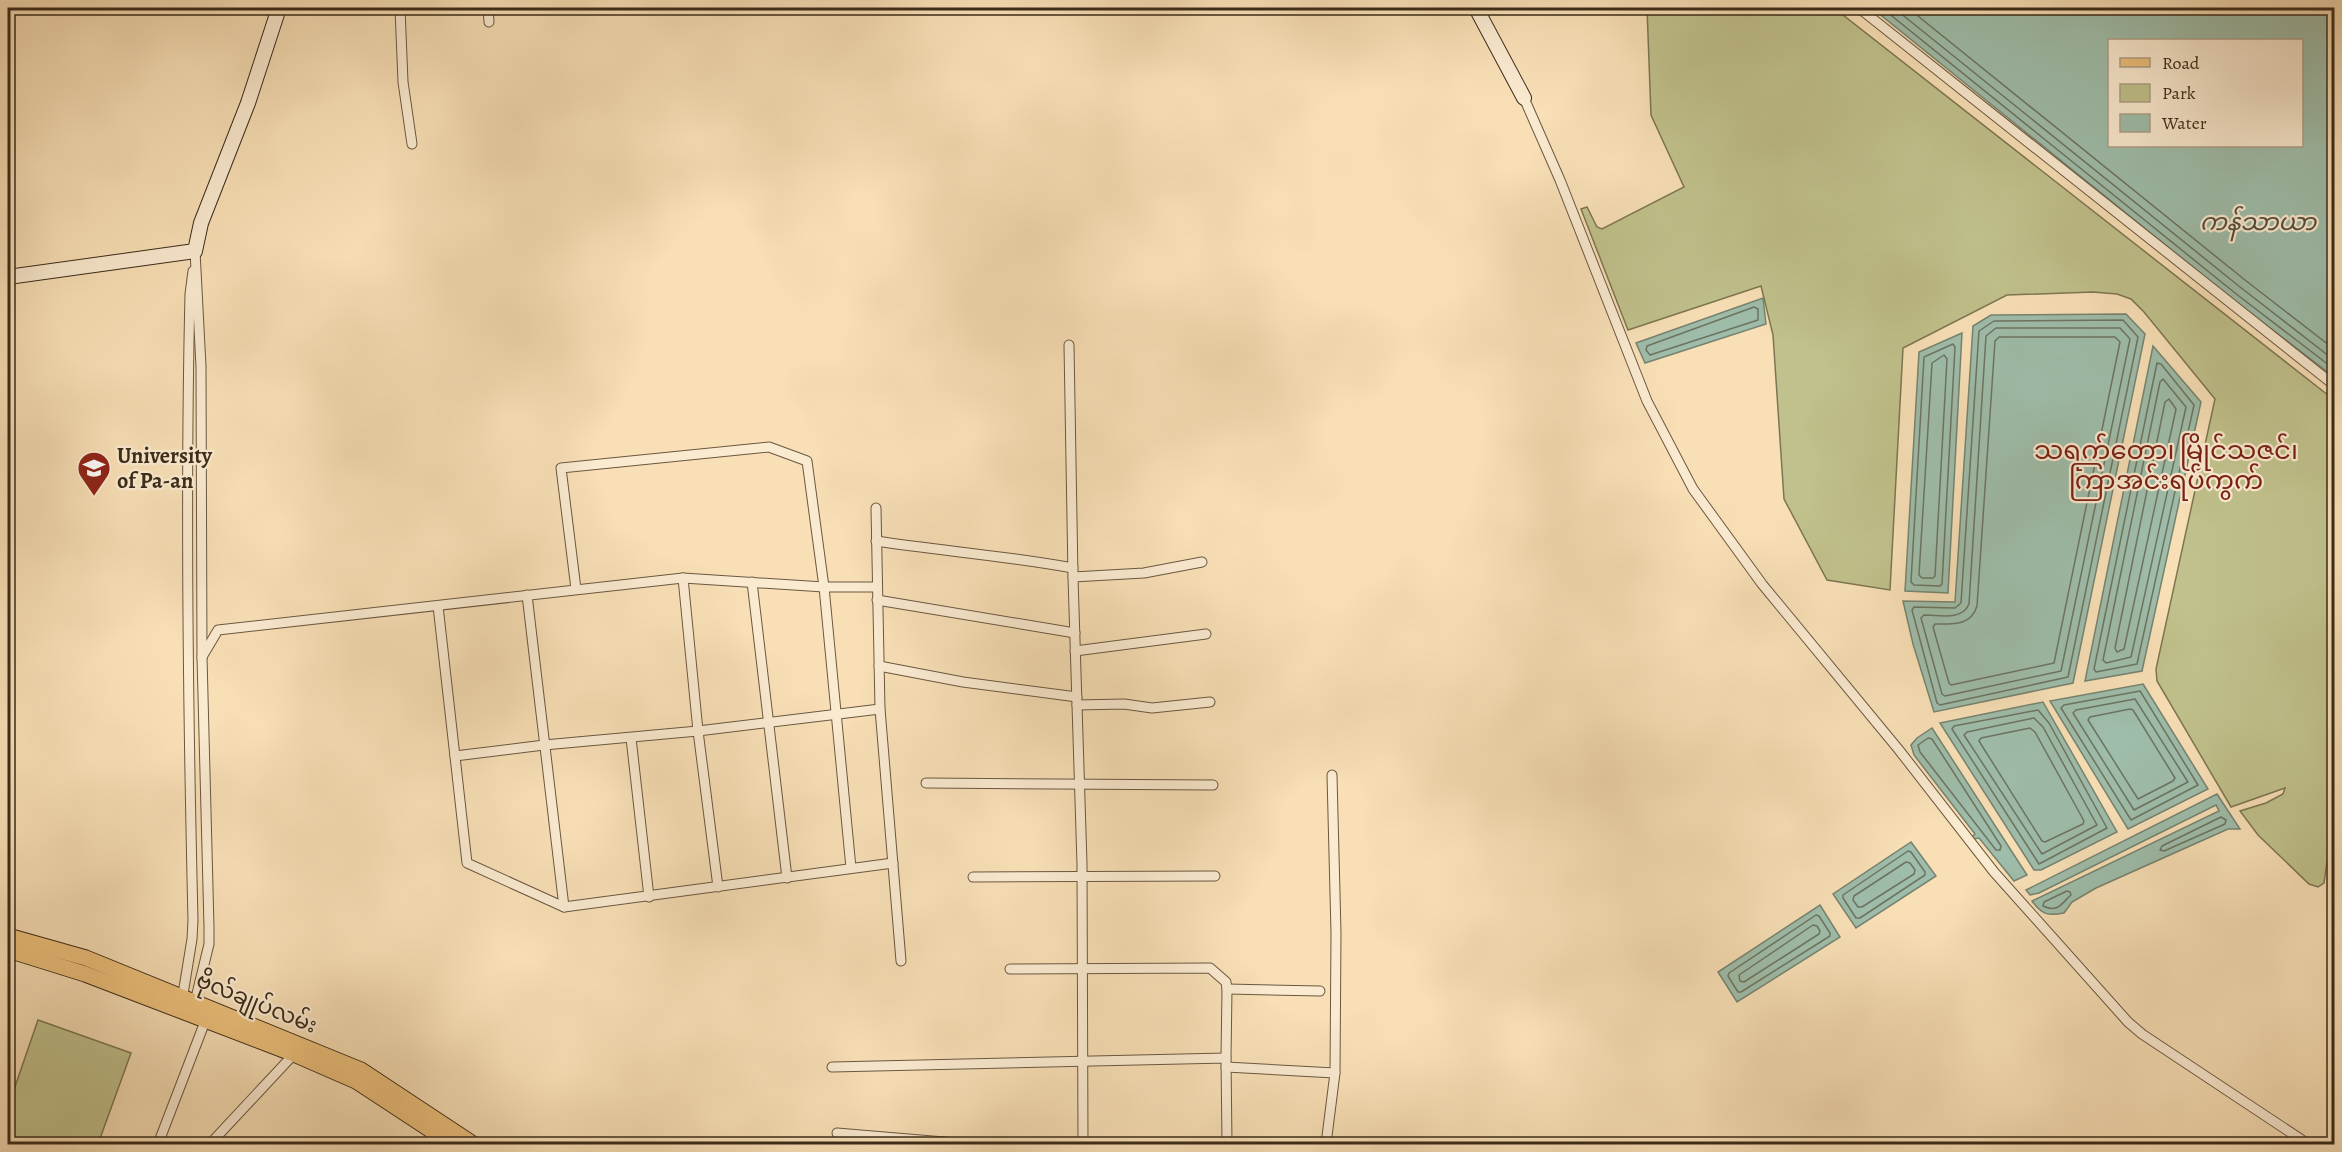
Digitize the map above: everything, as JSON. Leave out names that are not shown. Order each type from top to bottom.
[{"type":"main road","name":"ဗိုလ်ချုပ်လမ်း","points":[[8,936],[86,958],[191,1008],[356,1081],[452,1144]]},
{"type":"main road","name":"ဗိုလ်ချုပ်လမ်း","points":[[8,950],[191,1008],[361,1070],[473,1144]]},
{"type":"street","points":[[191,1008],[193,930],[189,752],[188,366],[190,294],[201,223],[248,103],[279,8]]},
{"type":"street","points":[[400,8],[403,82],[412,144]]},
{"type":"street","points":[[488,8],[489,22]]},
{"type":"street","points":[[1476,8],[1524,98],[1560,180],[1647,401],[1693,489],[1762,584],[1899,750],[1994,873],[2128,1022],[2142,1034],[2308,1144]]},
{"type":"street","points":[[1859,8],[2334,385]]},
{"type":"street","points":[[8,277],[195,251]]},
{"type":"street","points":[[158,1144],[209,944],[203,751],[201,366],[195,251]]},
{"type":"street","points":[[1069,345],[1082,878],[1083,1144]]},
{"type":"street","points":[[188,366],[201,366]]},
{"type":"street","points":[[576,590],[561,468],[769,447],[807,461],[824,587],[851,867]]},
{"type":"street","points":[[876,508],[880,709],[902,961]]},
{"type":"street","points":[[876,541],[958,554],[1011,557],[1073,573],[1144,573],[1202,562]]},
{"type":"street","points":[[202,657],[218,630],[527,594],[684,578],[824,587],[877,587]]},
{"type":"street","points":[[684,578],[699,731],[718,887]]},
{"type":"street","points":[[752,582],[787,878]]},
{"type":"street","points":[[527,594],[564,907]]},
{"type":"street","points":[[877,600],[1075,633]]},
{"type":"street","points":[[438,606],[467,864],[564,907],[892,863]]},
{"type":"street","points":[[1075,651],[1206,633]]},
{"type":"street","points":[[879,666],[1077,701],[1152,708],[1210,702]]},
{"type":"street","points":[[455,756],[544,745],[699,731],[880,709]]},
{"type":"street","points":[[631,738],[649,897]]},
{"type":"street","points":[[189,752],[203,751]]},
{"type":"street","points":[[1326,1144],[1335,1073],[1336,933],[1332,775]]},
{"type":"street","points":[[926,783],[1213,785]]},
{"type":"street","points":[[191,828],[206,828]]},
{"type":"street","points":[[973,877],[1215,876]]},
{"type":"street","points":[[1010,969],[1210,968],[1226,982],[1227,989],[1227,1144]]},
{"type":"street","points":[[1227,989],[1320,991]]},
{"type":"street","points":[[210,1144],[294,1054]]},
{"type":"street","points":[[832,1066],[1083,1060],[1226,1063],[1335,1073]]},
{"type":"street","points":[[837,1133],[968,1144]]},
{"type":"green space","points":[[1647,8],[1834,8],[2333,399],[2334,813],[2324,883],[2318,887],[2309,884],[2258,835],[2240,811],[2266,803],[2283,794],[2285,788],[2231,807],[2157,681],[2156,669],[2215,399],[2131,299],[2117,294],[2093,292],[2007,295],[1903,348],[1890,590],[1827,580],[1784,499],[1773,335],[1761,286],[1628,330],[1581,209],[1587,207],[1597,227],[1602,229],[1684,187],[1651,115]]},
{"type":"green space","points":[[38,1020],[131,1053],[98,1144],[8,1144],[8,1107]]},
{"type":"water","name":"ကန်သာယာ","points":[[1872,8],[2334,8],[2334,377],[2231,298]]},
{"type":"water","points":[[1763,298],[1766,324],[1645,363],[1636,343]]},
{"type":"water","points":[[2126,314],[2145,334],[2073,683],[1934,712],[1913,644],[1903,601],[1955,602],[1973,326],[1991,315]]},
{"type":"water","points":[[1962,333],[1948,593],[1905,591],[1919,352]]},
{"type":"water","points":[[2153,346],[2201,402],[2142,671],[2085,681]]},
{"type":"water","points":[[2143,684],[2208,789],[2128,829],[2050,701]]},
{"type":"water","points":[[2043,702],[2117,832],[2041,870],[2034,870],[1940,723]]},
{"type":"water","points":[[1932,728],[2027,875],[2014,881],[1979,838],[1974,839],[1975,834],[1914,755],[1911,745]]},
{"type":"water","points":[[2217,794],[2240,829],[2228,829],[2096,888],[2072,902],[2064,913],[2046,913],[2032,901],[2219,811],[2216,805],[2039,893],[2030,895],[2026,890]]},
{"type":"water","points":[[1911,842],[1936,876],[1856,928],[1833,894]]},
{"type":"water","points":[[1820,905],[1840,937],[1737,1002],[1718,972]]},
{"type":"place","name":"University of Pa-an","points":[[94,497]]},
{"type":"district","name":"သရက်တော၊ မြိုင်သဇင်၊ ကြာအင်းရပ်ကွက်","points":[[2166,465]]}]
